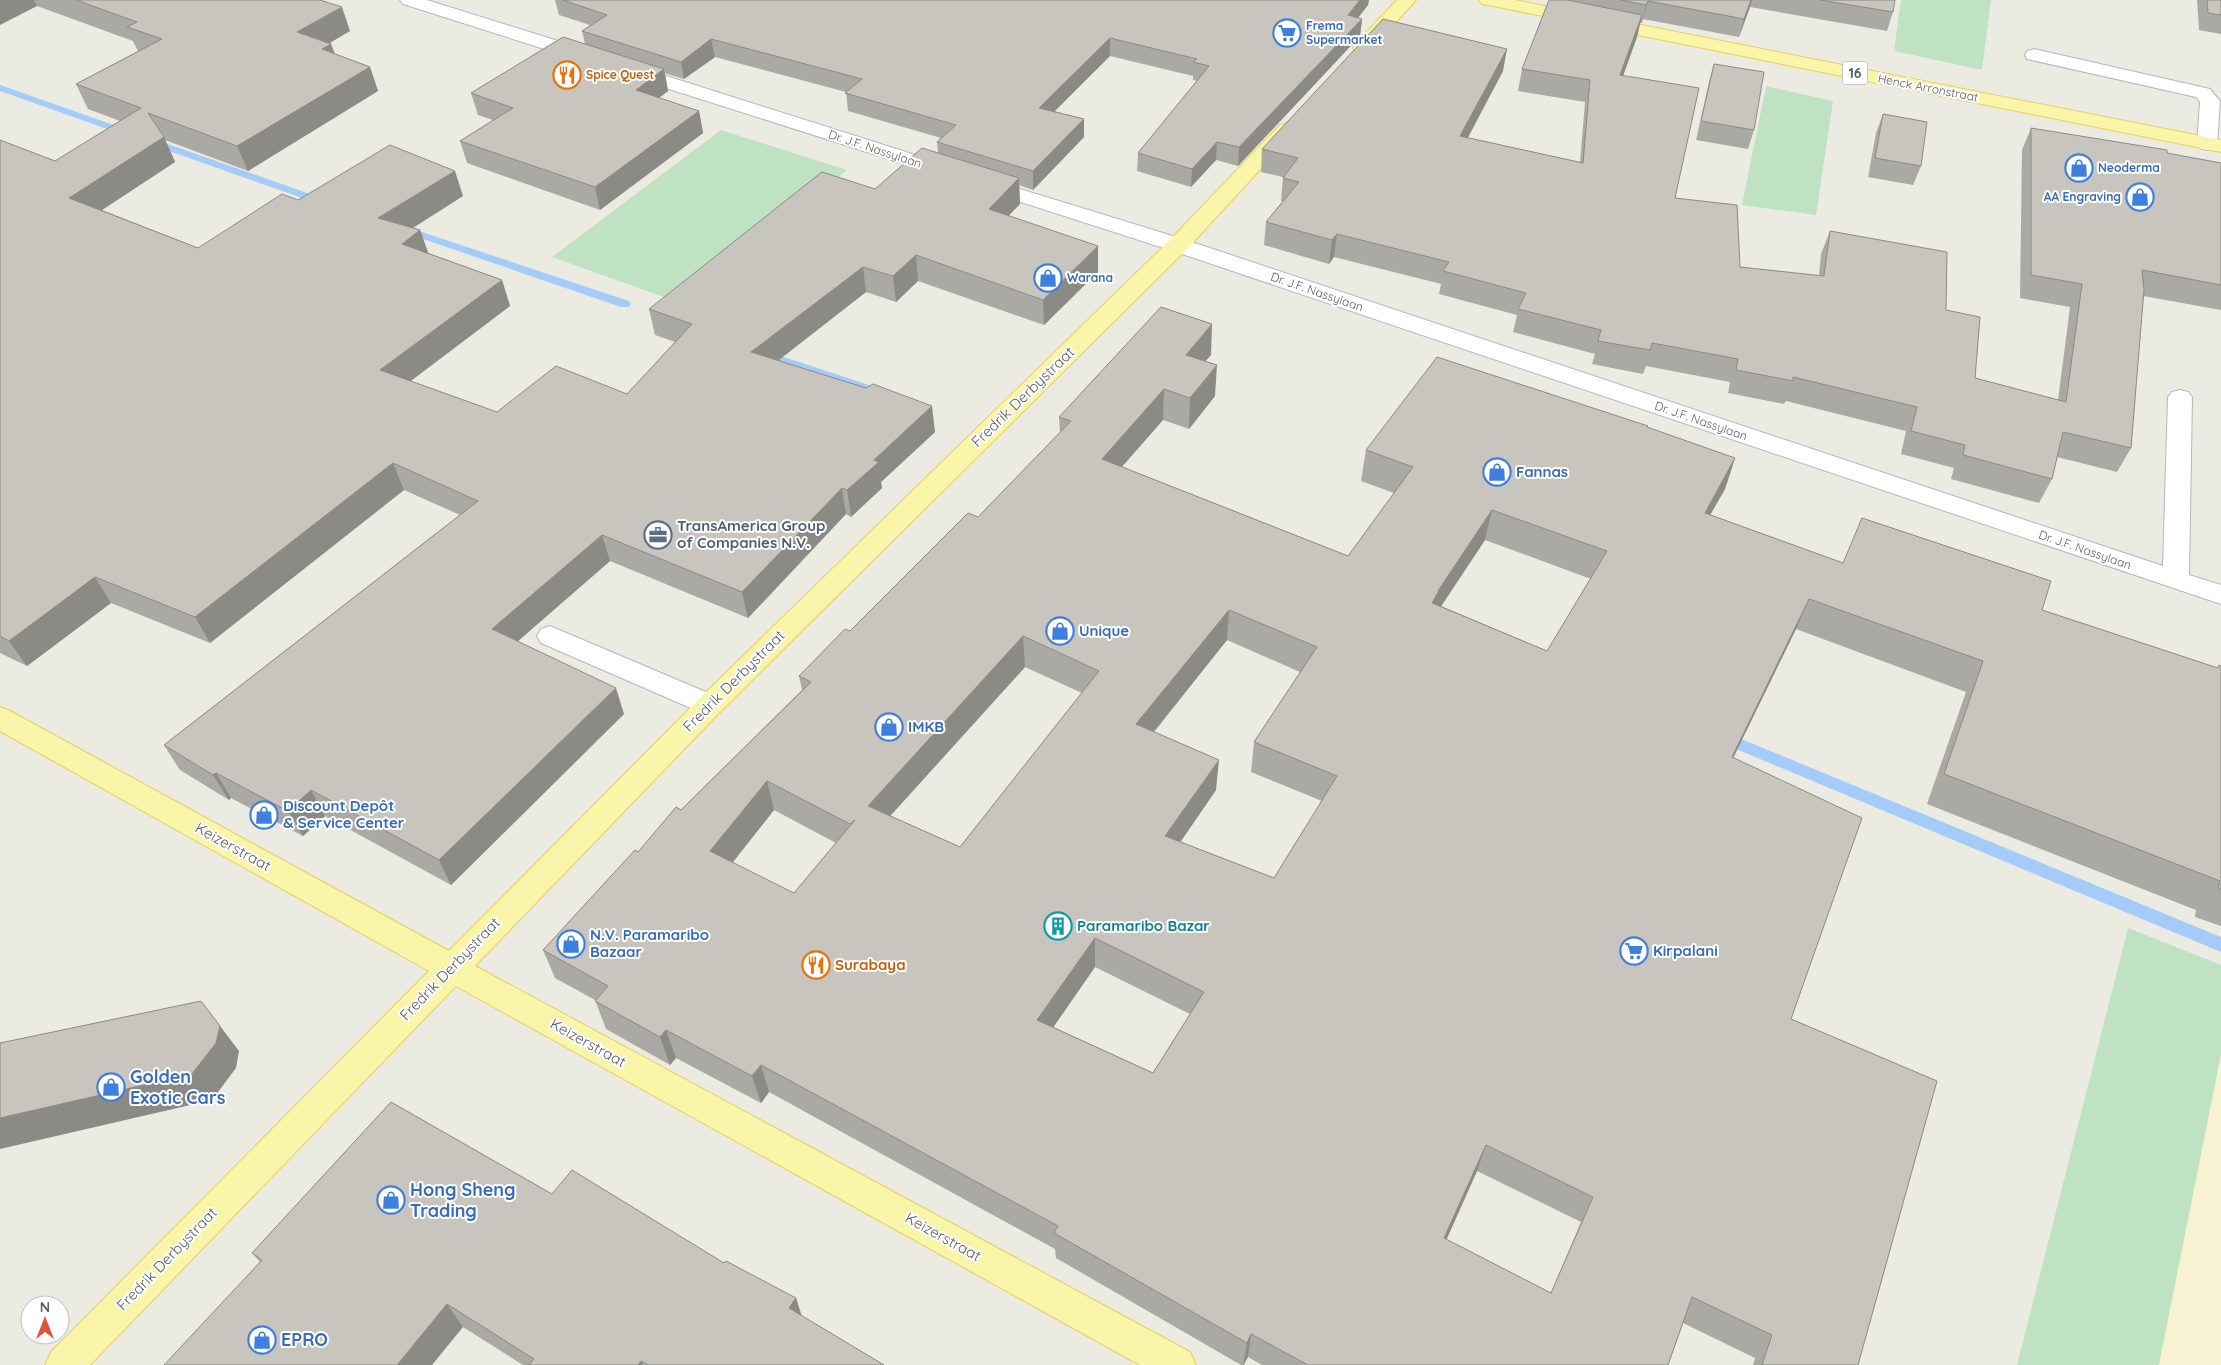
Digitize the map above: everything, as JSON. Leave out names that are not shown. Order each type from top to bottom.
[{"type":"main road","points":[[1347,65],[1408,0]]},
{"type":"main road","name":"Henck Arronstraat","points":[[1488,0],[2214,145]]},
{"type":"main road","name":"Fredrik Derbystraat","points":[[64,1365],[710,705],[1178,245],[1306,108]]},
{"type":"main road","name":"Keizerstraat","points":[[0,718],[451,968],[1177,1365]]},
{"type":"street","points":[[409,0],[599,61]]},
{"type":"street","points":[[2034,54],[2203,92],[2210,101],[2214,145]]},
{"type":"street","name":"Dr. J.F. Nassylaan","points":[[618,67],[1178,245],[2221,595]]},
{"type":"street","points":[[2176,580],[2180,397]]},
{"type":"street","points":[[550,636],[710,705]]},
{"type":"green space","points":[[1901,0],[1991,0],[1982,70],[1894,51]]},
{"type":"green space","points":[[1766,86],[1833,101],[1816,215],[1742,205]]},
{"type":"green space","points":[[721,130],[847,170],[683,304],[552,257]]},
{"type":"green space","points":[[2128,928],[2221,965],[2221,1055],[2159,1365],[2017,1365]]},
{"type":"sand","points":[[2221,1055],[2221,1365],[2159,1365]]},
{"type":"building","points":[[76,0],[320,0],[342,7],[297,32],[331,44],[322,49],[370,67],[237,146],[148,113],[164,137],[69,198],[198,248],[282,194],[298,200],[390,145],[455,171],[378,218],[420,230],[402,244],[502,280],[380,370],[497,412],[556,366],[627,394],[692,324],[649,309],[822,172],[875,189],[922,148],[1019,178],[989,209],[1098,246],[1043,300],[916,255],[893,276],[863,267],[751,352],[866,388],[873,384],[932,406],[874,460],[879,462],[847,490],[842,488],[742,592],[602,535],[492,629],[616,688],[439,860],[311,790],[288,811],[216,773],[213,775],[164,745],[478,501],[393,463],[195,617],[95,577],[9,641],[0,636],[0,140],[55,161],[141,108],[76,84],[162,39],[127,27],[137,22]]},
{"type":"building","points":[[563,0],[1360,0],[1348,15],[1362,19],[1239,147],[1217,142],[1192,169],[1138,153],[1209,66],[1193,62],[1197,59],[1110,38],[1039,108],[1084,119],[1033,171],[937,142],[956,125],[845,93],[862,79],[711,39],[681,62],[582,31],[607,15]]},
{"type":"building","points":[[1549,0],[1567,0],[1642,15],[1620,75],[1699,88],[1675,198],[1737,205],[1740,267],[1824,276],[1830,231],[1947,252],[1946,310],[1980,317],[1975,378],[2066,402],[2082,284],[2031,275],[2031,128],[2167,150],[2167,153],[2221,163],[2221,285],[2142,270],[2144,290],[2131,448],[2063,432],[2052,479],[1963,455],[1965,445],[1911,431],[1917,407],[1793,377],[1793,381],[1736,370],[1738,359],[1652,343],[1650,350],[1598,341],[1601,330],[1518,309],[1526,293],[1443,271],[1449,262],[1337,234],[1332,240],[1266,222],[1299,182],[1283,178],[1298,158],[1262,149],[1383,19],[1507,49],[1460,136],[1583,163],[1590,80],[1522,69]]},
{"type":"building","points":[[1621,0],[1751,0],[1744,19],[1648,1],[1646,5]]},
{"type":"building","points":[[1820,0],[1895,0],[1893,12]]},
{"type":"building","points":[[2207,0],[2221,0],[2221,15],[2208,13]]},
{"type":"building","points":[[563,37],[664,69],[636,90],[699,111],[595,187],[460,141],[513,108],[471,93]]},
{"type":"building","points":[[1714,64],[1764,72],[1754,130],[1701,121]]},
{"type":"building","points":[[1883,114],[1927,122],[1921,166],[1875,158]]},
{"type":"building","points":[[1161,307],[1212,324],[1186,355],[1217,365],[1190,398],[1164,389],[1102,459],[1348,556],[1413,467],[1366,450],[1437,357],[1648,426],[1735,458],[1705,513],[1843,563],[1862,518],[2051,581],[2042,610],[2218,668],[2219,665],[2221,666],[2221,889],[2218,888],[2220,881],[1944,774],[1983,661],[1809,599],[1732,757],[1862,818],[1791,1019],[1937,1081],[1858,1365],[1762,1365],[1772,1335],[1692,1297],[1668,1365],[1308,1365],[1251,1334],[1247,1343],[1054,1233],[1058,1226],[761,1065],[752,1076],[666,1030],[660,1037],[595,1001],[608,986],[543,950],[635,850],[638,852],[676,807],[681,810],[811,682],[799,676],[845,629],[850,631],[968,513],[978,517],[1071,421],[1059,417]],"holes":[[[1492,510],[1607,551],[1547,651],[1432,603]],[[1229,610],[1317,647],[1254,742],[1337,776],[1274,878],[1165,836],[1219,760],[1136,724]],[[1023,636],[1099,671],[960,847],[868,806]],[[767,781],[850,824],[855,820],[794,893],[710,851]],[[1095,938],[1204,992],[1153,1073],[1037,1020]],[[1486,1145],[1593,1197],[1551,1293],[1444,1238]]]},
{"type":"building","points":[[201,1001],[220,1026],[216,1043],[192,1074],[0,1118],[0,1043]]},
{"type":"building","points":[[391,1102],[552,1194],[572,1170],[724,1263],[726,1261],[796,1298],[789,1308],[884,1365],[648,1365],[641,1361],[638,1365],[529,1365],[534,1359],[447,1304],[397,1365],[164,1365],[262,1260],[252,1253]]},
{"type":"waterway","points":[[0,88],[323,202]]},
{"type":"waterway","points":[[404,229],[625,304]]},
{"type":"waterway","points":[[760,353],[885,395]]},
{"type":"waterway","points":[[1722,737],[2221,945]]},
{"type":"place","name":"Frema Supermarket","points":[[1287,33]]},
{"type":"place","name":"Spice Quest","points":[[567,75]]},
{"type":"place","name":"Neoderma","points":[[2079,168]]},
{"type":"place","name":"AA Engraving","points":[[2140,197]]},
{"type":"place","name":"Warana","points":[[1048,278]]},
{"type":"place","name":"Fannas","points":[[1497,472]]},
{"type":"place","name":"TransAmerica Group of Companies N.V.","points":[[658,535]]},
{"type":"place","name":"Unique","points":[[1060,631]]},
{"type":"place","name":"IMKB","points":[[889,727]]},
{"type":"place","name":"Discount Depôt & Service Center","points":[[264,815]]},
{"type":"place","name":"Paramaribo Bazar","points":[[1058,926]]},
{"type":"place","name":"N.V. Paramaribo Bazaar","points":[[571,944]]},
{"type":"place","name":"Kirpalani","points":[[1634,951]]},
{"type":"place","name":"Surabaya","points":[[816,965]]},
{"type":"place","name":"Golden Exotic Cars","points":[[111,1087]]},
{"type":"place","name":"Hong Sheng Trading","points":[[391,1200]]},
{"type":"place","name":"EPRO","points":[[262,1340]]}]
